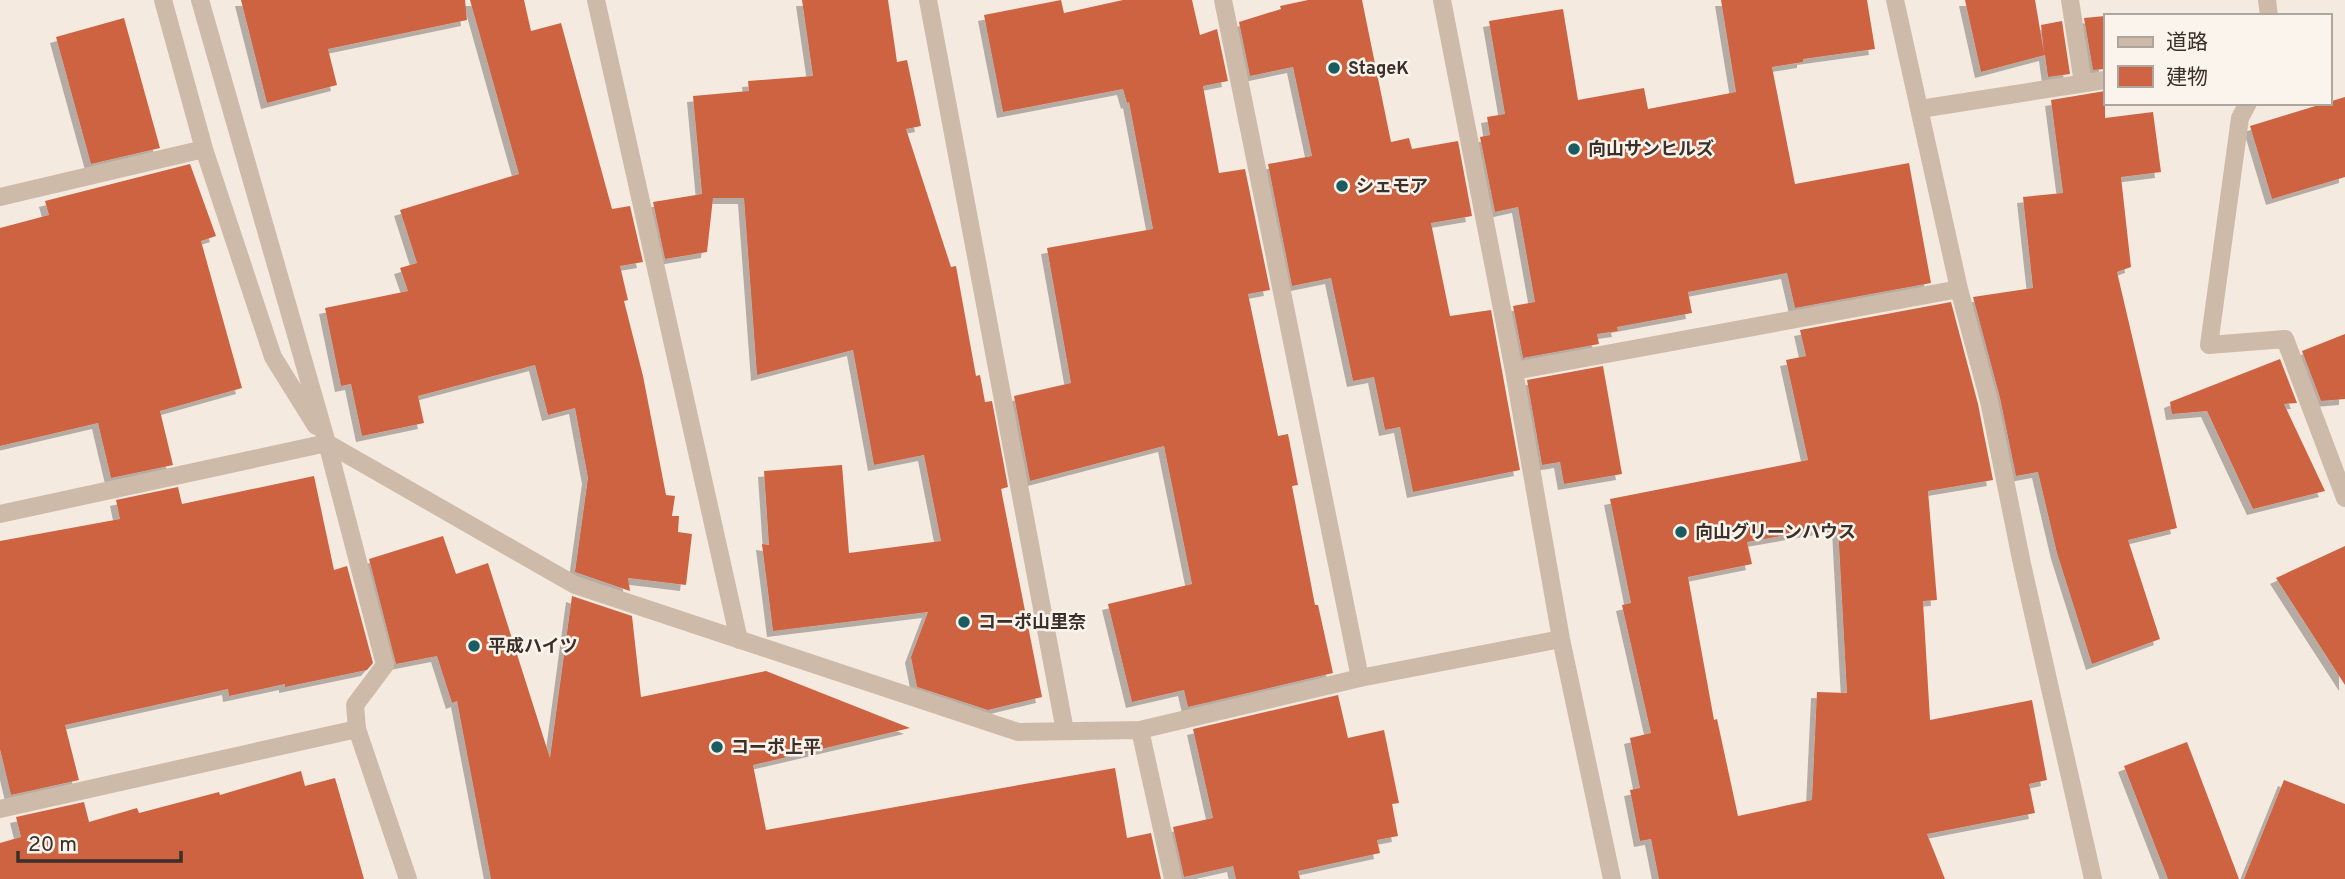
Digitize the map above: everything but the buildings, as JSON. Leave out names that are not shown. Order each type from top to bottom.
[{"type":"street","points":[[163,0],[204,149],[272,357],[327,443],[575,585],[1018,732],[1140,730],[1360,678],[1561,639]]},
{"type":"street","points":[[200,0],[327,443],[385,665],[355,705],[357,729],[408,879]]},
{"type":"street","points":[[596,0],[739,640]]},
{"type":"street","points":[[928,0],[1065,731]]},
{"type":"street","points":[[1223,0],[1360,678]]},
{"type":"street","points":[[1442,0],[1514,371],[1561,639],[1612,879]]},
{"type":"street","points":[[1895,0],[1959,289],[1989,401],[2092,879]]},
{"type":"street","points":[[2070,0],[2083,83]]},
{"type":"street","points":[[1920,109],[2104,80]]},
{"type":"street","points":[[2247,105],[2240,118],[2209,345],[2285,339],[2345,499]]},
{"type":"street","points":[[0,197],[204,149]]},
{"type":"street","points":[[1514,371],[1959,289]]},
{"type":"street","points":[[0,514],[327,443]]},
{"type":"street","points":[[0,809],[357,729]]},
{"type":"street","points":[[1140,730],[1173,879]]},
{"type":"place","name":"StageK","points":[[1334,68]]},
{"type":"place","name":"向山サンヒルズ","points":[[1574,149]]},
{"type":"place","name":"シェモア","points":[[1342,186]]},
{"type":"place","name":"向山グリーンハウス","points":[[1681,532]]},
{"type":"place","name":"コーポ山里奈","points":[[964,622]]},
{"type":"place","name":"平成ハイツ","points":[[474,646]]},
{"type":"place","name":"コーポ上平","points":[[717,747]]}]
